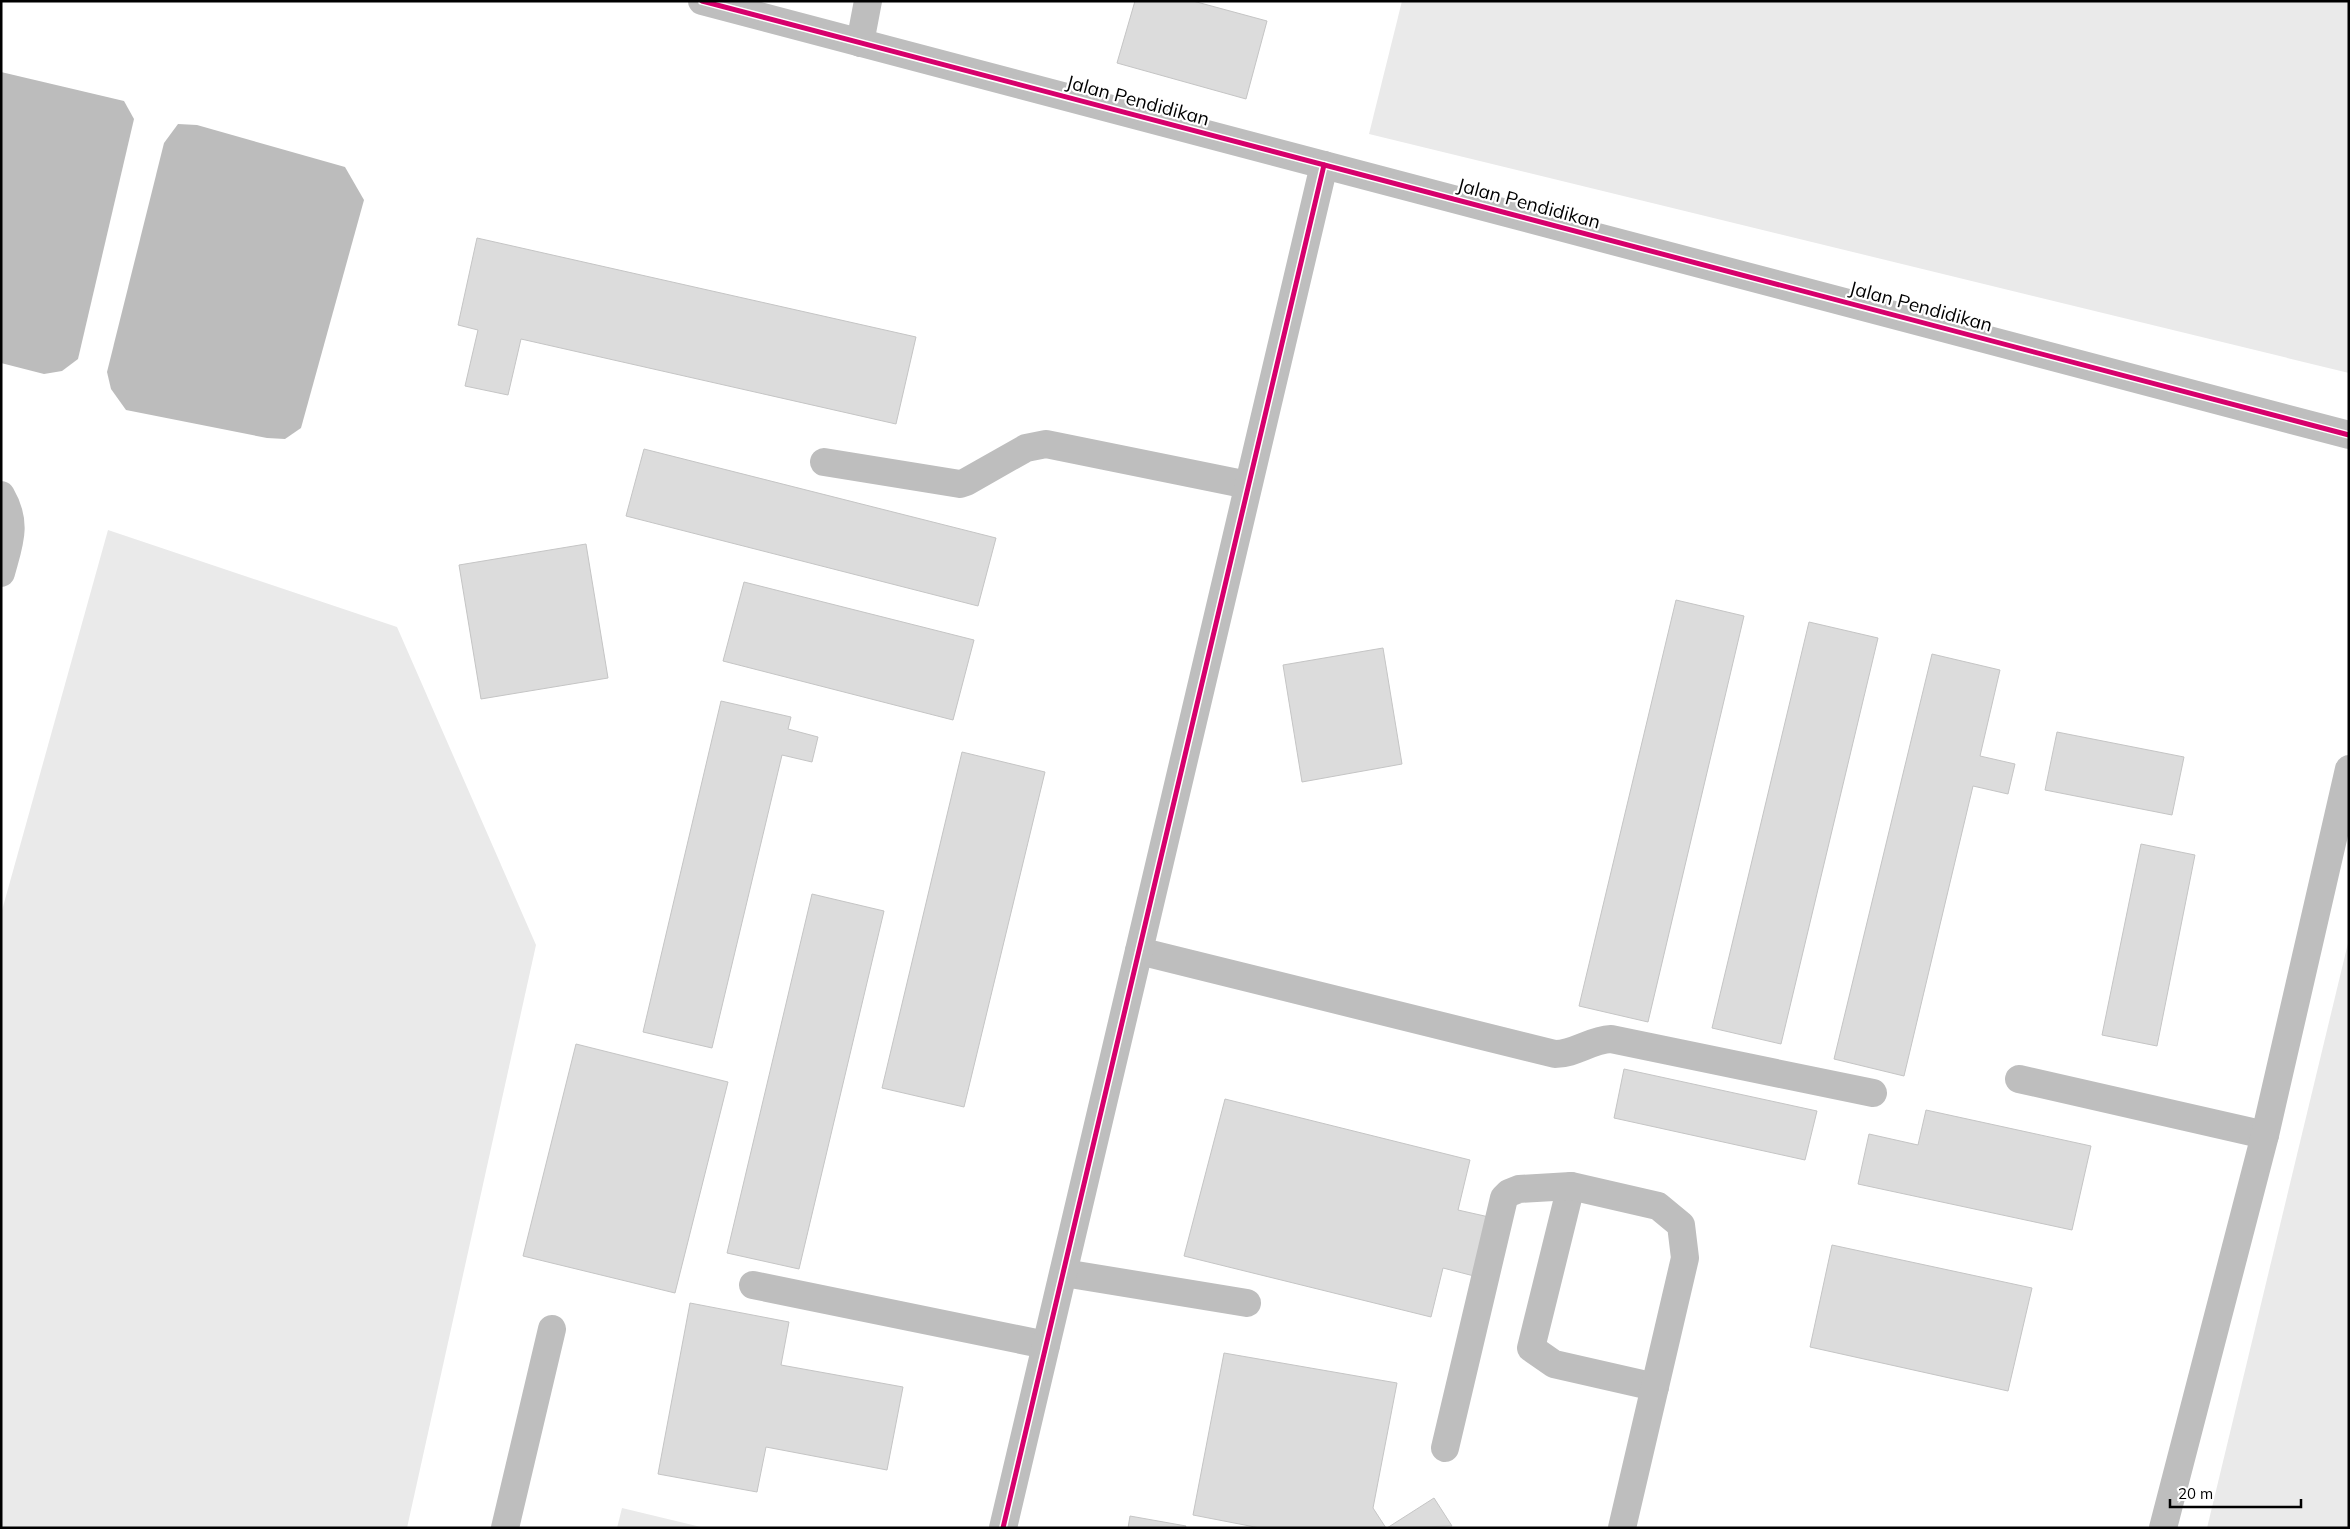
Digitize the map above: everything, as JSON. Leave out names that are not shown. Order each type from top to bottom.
[{"type":"street","name":"Jalan Pendidikan","points":[[702,1],[2349,435]]},
{"type":"street","points":[[860,43],[868,1]]},
{"type":"street","points":[[1003,1528],[1324,165]]},
{"type":"street","points":[[824,462],[960,484],[1026,448],[1046,444],[1248,485]]},
{"type":"street","points":[[1,495],[10,510],[11,533],[1,573]]},
{"type":"street","points":[[2163,1528],[2265,1135],[2349,769]]},
{"type":"street","points":[[1139,951],[1555,1054],[1568,1054],[1588,1043],[1611,1039],[1874,1093]]},
{"type":"street","points":[[2019,1079],[2265,1135]]},
{"type":"street","points":[[1571,1186],[1530,1348],[1554,1364],[1655,1386]]},
{"type":"street","points":[[1444,1448],[1504,1198],[1509,1193],[1519,1189],[1571,1186],[1658,1206],[1682,1225],[1685,1258],[1623,1527]]},
{"type":"street","points":[[1064,1273],[1247,1303]]},
{"type":"street","points":[[752,1285],[1046,1345]]},
{"type":"street","points":[[505,1528],[552,1330]]},
{"type":"shaded area","points":[[1402,1],[2349,1],[2349,373],[1369,134]]},
{"type":"shaded area","points":[[1,72],[124,101],[134,119],[78,359],[62,371],[44,374],[1,363]]},
{"type":"shaded area","points":[[178,124],[197,125],[345,167],[364,200],[301,428],[285,439],[267,438],[126,410],[111,389],[107,372],[164,143]]},
{"type":"shaded area","points":[[108,530],[397,627],[536,945],[407,1528],[1,1528],[1,914]]},
{"type":"shaded area","points":[[2349,939],[2349,1528],[2207,1528]]},
{"type":"shaded area","points":[[622,1508],[705,1528],[617,1528]]},
{"type":"building","points":[[1135,1],[1193,1],[1267,21],[1246,99],[1117,63]]},
{"type":"building","points":[[477,238],[916,337],[896,424],[521,339],[508,395],[465,386],[478,330],[458,325]]},
{"type":"building","points":[[644,449],[996,538],[978,606],[626,516]]},
{"type":"building","points":[[586,544],[608,678],[481,699],[459,565]]},
{"type":"building","points":[[744,582],[974,640],[953,720],[723,661]]},
{"type":"building","points":[[1676,600],[1744,616],[1648,1022],[1579,1006]]},
{"type":"building","points":[[1809,622],[1878,638],[1781,1044],[1712,1028]]},
{"type":"building","points":[[1383,648],[1402,764],[1302,782],[1283,665]]},
{"type":"building","points":[[1932,654],[2000,670],[1980,756],[2015,764],[2008,794],[1973,786],[1904,1076],[1834,1059]]},
{"type":"building","points":[[721,701],[791,717],[788,729],[818,737],[812,762],[782,755],[712,1048],[643,1032]]},
{"type":"building","points":[[2057,732],[2184,757],[2172,815],[2045,790]]},
{"type":"building","points":[[962,752],[1045,772],[964,1107],[882,1088]]},
{"type":"building","points":[[2141,844],[2195,855],[2157,1046],[2102,1035]]},
{"type":"building","points":[[812,894],[884,911],[799,1269],[727,1253]]},
{"type":"building","points":[[576,1044],[728,1082],[675,1293],[523,1256]]},
{"type":"building","points":[[1624,1069],[1817,1111],[1805,1160],[1614,1118]]},
{"type":"building","points":[[1225,1099],[1470,1160],[1458,1210],[1489,1217],[1474,1276],[1443,1268],[1431,1317],[1184,1256]]},
{"type":"building","points":[[1926,1110],[2091,1146],[2072,1230],[1858,1184],[1869,1134],[1918,1145]]},
{"type":"building","points":[[1832,1245],[2032,1288],[2008,1391],[1810,1347]]},
{"type":"building","points":[[690,1303],[789,1322],[781,1365],[903,1387],[887,1470],[766,1447],[757,1492],[658,1474]]},
{"type":"building","points":[[1224,1353],[1397,1383],[1373,1508],[1386,1528],[1260,1528],[1193,1515]]},
{"type":"building","points":[[1434,1498],[1452,1526],[1387,1528]]},
{"type":"building","points":[[1130,1516],[1186,1526],[1185,1528],[1128,1528]]},
{"type":"cycle path","points":[[702,1],[2349,435]]},
{"type":"cycle path","points":[[1003,1528],[1324,165]]}]
